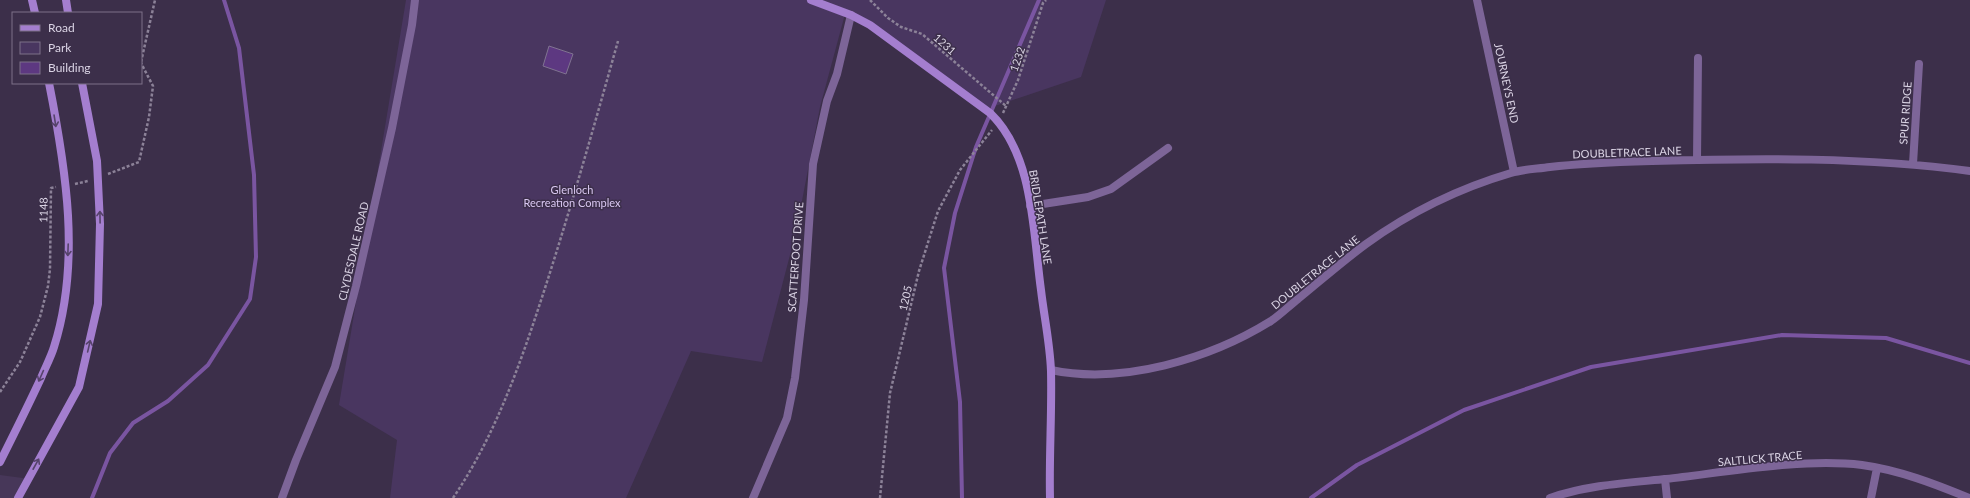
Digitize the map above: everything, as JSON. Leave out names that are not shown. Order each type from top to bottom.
[{"type":"main road","points":[[32,0],[35,12]]},
{"type":"main road","points":[[66,0],[68,12]]},
{"type":"main road","name":"BRIDLEPATH LANE","points":[[811,0],[851,15],[876,30],[990,113],[999,121],[1013,142],[1024,173],[1030,206],[1051,370],[1050,498]]},
{"type":"main road","points":[[0,462],[54,347],[67,288],[69,237],[66,186],[49,84]]},
{"type":"main road","points":[[18,498],[79,387],[98,304],[100,224],[97,161],[82,84]]},
{"type":"street","name":"CLYDESDALE ROAD","points":[[282,498],[296,460],[335,367],[351,308],[392,128],[412,25],[415,0]]},
{"type":"street","name":"JOURNEYS END","points":[[1477,0],[1514,172]]},
{"type":"street","name":"SCATTERFOOT DRIVE","points":[[754,498],[787,418],[794,385],[804,300],[813,164],[827,101],[837,74],[851,15]]},
{"type":"street","points":[[1697,160],[1698,58]]},
{"type":"street","name":"SPUR RIDGE","points":[[1913,164],[1919,64]]},
{"type":"street","points":[[1030,206],[1088,197],[1111,188],[1168,148]]},
{"type":"street","name":"DOUBLETRACE LANE","points":[[1051,370],[1083,373],[1125,372],[1165,365],[1205,352],[1243,336],[1272,320],[1367,244],[1401,221],[1438,202],[1514,172],[1594,162],[1697,160],[1855,160],[1913,164],[1970,171]]},
{"type":"street","name":"SALTLICK TRACE","points":[[1550,498],[1589,487],[1808,464],[1860,465],[1877,468],[1906,475],[1969,498]]},
{"type":"street","points":[[1871,498],[1877,468]]},
{"type":"street","points":[[1665,479],[1667,498]]},
{"type":"path","name":"1148","points":[[142,58],[155,0]]},
{"type":"path","name":"1231","points":[[870,0],[888,18],[901,27],[922,34],[1006,106]]},
{"type":"path","name":"1232","points":[[999,121],[1018,80],[1043,3],[1046,0]]},
{"type":"path","points":[[453,498],[485,443],[518,370],[580,180],[618,41]]},
{"type":"path","name":"1148","points":[[0,392],[20,362],[40,317],[50,269],[51,188],[98,178],[139,162],[149,116],[153,86],[142,65]]},
{"type":"path","name":"1205","points":[[880,498],[890,393],[919,271],[938,211],[960,170],[999,121]]},
{"type":"shaded area","points":[[0,475],[30,479],[19,498],[0,498]]},
{"type":"green space","name":"Glenloch Recreation Complex","points":[[406,0],[1106,0],[1081,77],[983,110],[864,21],[845,14],[820,107],[796,232],[762,362],[691,351],[626,498],[390,498],[397,440],[339,405]]},
{"type":"building","points":[[549,46],[573,54],[566,74],[543,66]]},
{"type":"waterway","points":[[92,498],[110,453],[133,423],[168,401],[208,365],[250,299],[256,257],[254,175],[239,48],[224,0]]},
{"type":"waterway","points":[[962,498],[960,402],[944,268],[955,213],[976,147],[1039,0]]},
{"type":"waterway","points":[[1311,498],[1357,465],[1464,410],[1591,367],[1782,335],[1886,338],[1970,363]]}]
